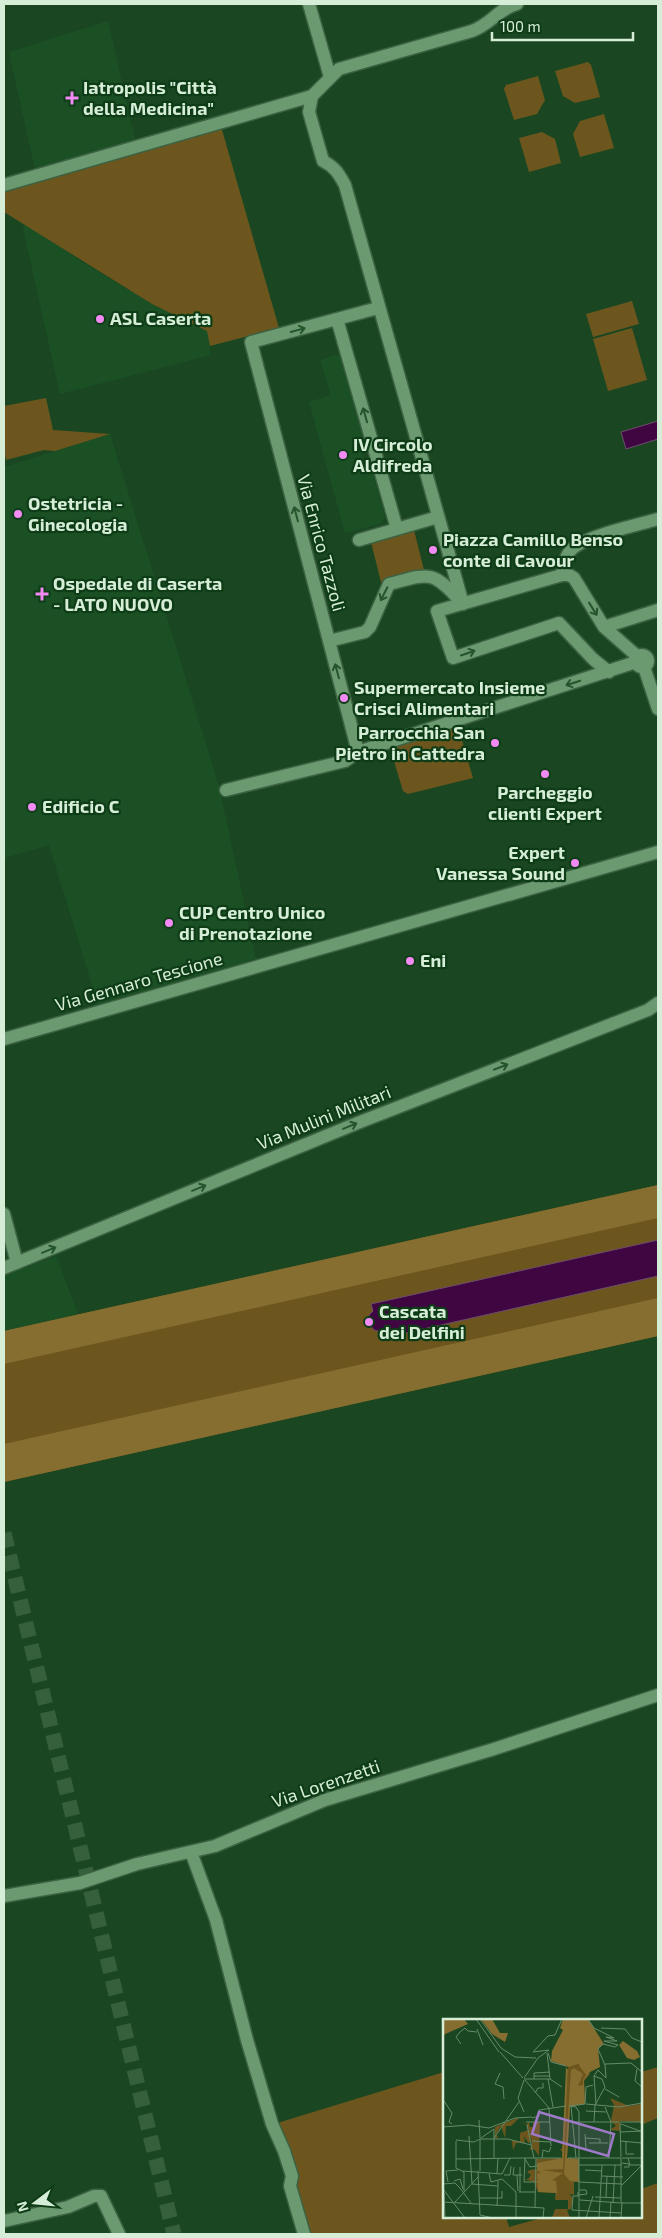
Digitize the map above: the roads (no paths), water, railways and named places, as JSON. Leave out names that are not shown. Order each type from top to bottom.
[{"type":"street","points":[[308,4],[330,77]]},
{"type":"street","points":[[4,185],[312,96],[339,69],[486,26],[505,8],[517,4]]},
{"type":"street","points":[[312,96],[309,112],[323,161],[332,166],[339,174],[344,185],[463,604]]},
{"type":"street","points":[[378,308],[337,319],[398,529]]},
{"type":"street","name":"Via Enrico Tazzoli","points":[[337,319],[251,342],[358,752]]},
{"type":"street","points":[[359,540],[438,517]]},
{"type":"street","points":[[562,576],[566,559],[571,550],[589,539],[658,519]]},
{"type":"street","points":[[329,641],[365,632],[370,627],[389,584],[426,575],[444,582],[463,604]]},
{"type":"street","points":[[609,672],[593,659],[559,623],[453,658],[436,611],[569,575],[574,578],[604,627],[645,661],[658,709]]},
{"type":"street","points":[[604,627],[658,610]]},
{"type":"street","points":[[226,790],[345,761],[358,752],[645,661]]},
{"type":"street","name":"Via Gennaro Tescione","points":[[4,1038],[658,852]]},
{"type":"street","name":"Via Mulini Militari","points":[[4,1268],[360,1122],[648,1010],[658,1004]]},
{"type":"street","points":[[4,1214],[17,1263]]},
{"type":"street","name":"Via Lorenzetti","points":[[4,1896],[80,1883],[137,1864],[215,1846],[325,1800],[503,1746],[658,1695]]},
{"type":"street","points":[[191,1852],[216,1920],[247,2040],[272,2124],[284,2151],[292,2176],[290,2186],[304,2234]]},
{"type":"street","points":[[4,2221],[68,2207],[94,2196],[101,2196],[112,2214],[120,2234]]},
{"type":"tunnel","points":[[4,1533],[174,2234]]},
{"type":"place","name":"Iatropolis \"Città della Medicina\"","points":[[72,98]]},
{"type":"place","name":"ASL Caserta","points":[[100,319]]},
{"type":"place","name":"IV Circolo Aldifreda","points":[[343,455]]},
{"type":"place","name":"Ostetricia - Ginecologia","points":[[18,514]]},
{"type":"place","name":"Piazza Camillo Benso conte di Cavour","points":[[433,550]]},
{"type":"place","name":"Ospedale di Caserta - LATO NUOVO","points":[[42,594]]},
{"type":"place","name":"Supermercato Insieme Crisci Alimentari","points":[[344,698]]},
{"type":"place","name":"Parrocchia San Pietro in Cattedra","points":[[495,743]]},
{"type":"place","name":"Parcheggio clienti Expert","points":[[545,774]]},
{"type":"place","name":"Edificio C","points":[[32,807]]},
{"type":"place","name":"Expert Vanessa Sound","points":[[575,863]]},
{"type":"place","name":"CUP Centro Unico di Prenotazione","points":[[169,923]]},
{"type":"place","name":"Eni","points":[[410,961]]},
{"type":"place","name":"Cascata dei Delfini","points":[[369,1322]]}]
